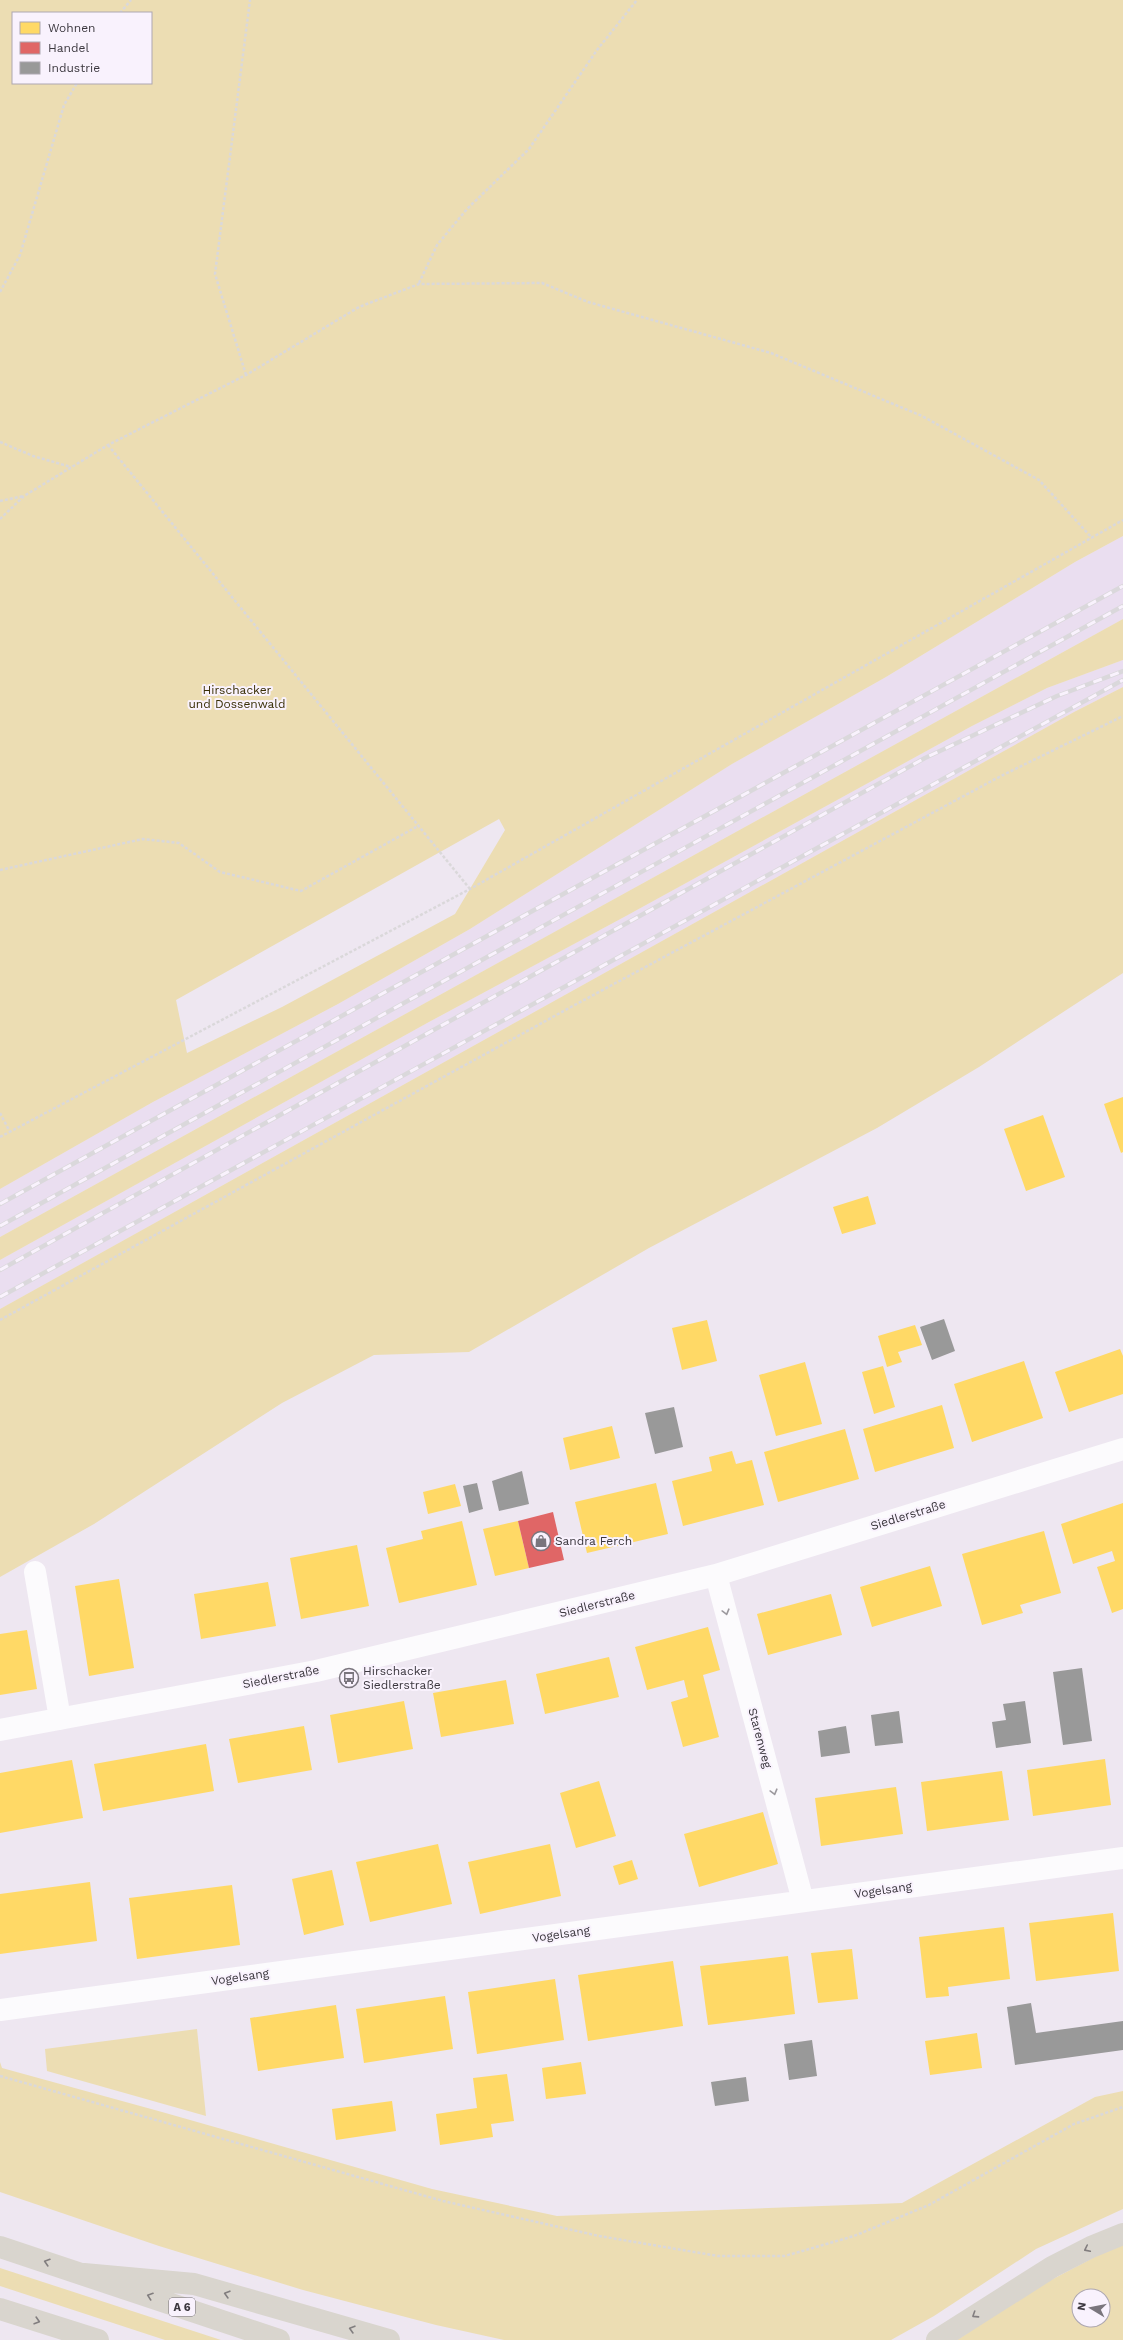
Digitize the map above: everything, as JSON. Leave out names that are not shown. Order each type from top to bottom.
[{"type":"highway","points":[[936,2340],[1052,2267],[1091,2247],[1123,2234]]},
{"type":"highway","name":"A 6","points":[[0,2247],[279,2340]]},
{"type":"highway","points":[[84,2274],[194,2284],[389,2340]]},
{"type":"highway","points":[[0,2309],[98,2340]]},
{"type":"street","name":"Siedlerstraße","points":[[0,1730],[316,1671],[716,1575],[1123,1449]]},
{"type":"street","points":[[35,1572],[60,1719]]},
{"type":"street","name":"Starenweg","points":[[716,1575],[803,1901]]},
{"type":"street","name":"Vogelsang","points":[[0,2010],[1123,1858]]},
{"type":"path","points":[[121,12],[131,0]]},
{"type":"path","points":[[246,375],[215,274],[250,0]]},
{"type":"path","points":[[419,284],[437,245],[467,209],[529,150],[597,50],[637,0]]},
{"type":"path","points":[[0,292],[20,256],[64,105],[76,84]]},
{"type":"path","points":[[0,519],[24,496],[108,444],[246,375],[359,307],[419,284],[542,283],[588,302],[771,353],[922,416],[1039,480],[1092,538]]},
{"type":"path","points":[[0,442],[33,456],[71,468]]},
{"type":"path","points":[[108,444],[470,889]]},
{"type":"path","points":[[0,501],[24,496]]},
{"type":"path","points":[[0,1137],[470,889],[1123,520]]},
{"type":"path","points":[[0,1320],[571,1007],[994,780],[1123,716]]},
{"type":"path","points":[[0,870],[143,839],[179,843],[220,872],[301,891],[418,826]]},
{"type":"path","points":[[0,1113],[10,1132]]},
{"type":"path","points":[[0,2076],[443,2201],[599,2236],[718,2256],[785,2256],[854,2236],[929,2204],[1074,2124],[1123,2107]]},
{"type":"shaded area","points":[[1123,536],[1123,619],[0,1237],[0,1189],[153,1102],[338,1004],[470,929],[732,764],[886,677],[1075,562]]},
{"type":"shaded area","points":[[1123,660],[1123,687],[1074,712],[0,1309],[0,1260],[429,1022],[626,916],[972,726],[1047,688]]},
{"type":"green space","name":"Hirschacker und Dossenwald","points":[[0,0],[1123,0],[1123,536],[1075,562],[886,677],[732,764],[470,929],[338,1004],[153,1102],[0,1189]],"holes":[[[499,819],[505,830],[455,914],[282,1007],[187,1053],[176,1000]]]},
{"type":"green space","points":[[1123,619],[1123,660],[1047,688],[972,726],[626,916],[429,1022],[0,1260],[0,1237]]},
{"type":"green space","points":[[1123,687],[1123,973],[979,1067],[877,1128],[649,1248],[469,1352],[374,1355],[282,1403],[94,1524],[0,1577],[0,1309],[1074,712]]},
{"type":"green space","points":[[197,2029],[206,2116],[47,2071],[45,2049]]},
{"type":"green space","points":[[0,2062],[2,2068],[432,2189],[557,2216],[902,2203],[1095,2097],[1123,2091],[1123,2209],[1036,2249],[934,2316],[891,2340],[504,2340],[436,2325],[303,2290],[159,2246],[0,2192]]},
{"type":"green space","points":[[1123,2242],[1123,2340],[957,2340],[1034,2289]]},
{"type":"green space","points":[[0,2268],[221,2340],[165,2340],[0,2286]]},
{"type":"building: Wohnen","points":[[1123,1097],[1123,1152],[1121,1153],[1104,1104]]},
{"type":"building: Wohnen","points":[[1043,1115],[1065,1177],[1026,1191],[1004,1129]]},
{"type":"building: Wohnen","points":[[868,1196],[876,1224],[842,1234],[833,1207]]},
{"type":"building: Wohnen","points":[[707,1320],[717,1361],[682,1370],[672,1328]]},
{"type":"building: Wohnen","points":[[915,1325],[922,1345],[898,1352],[902,1362],[887,1367],[878,1336]]},
{"type":"building: Wohnen","points":[[1120,1349],[1123,1356],[1123,1394],[1069,1412],[1055,1372]]},
{"type":"building: Wohnen","points":[[1024,1361],[1043,1418],[972,1442],[954,1384]]},
{"type":"building: Wohnen","points":[[805,1362],[822,1424],[776,1436],[759,1375]]},
{"type":"building: Wohnen","points":[[883,1366],[895,1407],[874,1414],[862,1372]]},
{"type":"building: Wohnen","points":[[942,1405],[954,1448],[875,1472],[863,1429]]},
{"type":"building: Wohnen","points":[[612,1426],[620,1458],[570,1470],[563,1438]]},
{"type":"building: Wohnen","points":[[845,1429],[859,1479],[778,1502],[764,1452]]},
{"type":"building: Wohnen","points":[[732,1451],[736,1464],[752,1460],[764,1505],[683,1526],[672,1481],[712,1471],[709,1457]]},
{"type":"building: Wohnen","points":[[656,1483],[668,1534],[587,1553],[575,1502]]},
{"type":"building: Wohnen","points":[[455,1484],[461,1506],[428,1514],[423,1492]]},
{"type":"building: Wohnen","points":[[1123,1503],[1123,1609],[1112,1613],[1097,1567],[1115,1561],[1112,1551],[1073,1564],[1061,1524]]},
{"type":"building: Wohnen","points":[[462,1521],[477,1585],[399,1603],[386,1548],[423,1539],[421,1531]]},
{"type":"building: Wohnen","points":[[518,1521],[529,1568],[495,1576],[483,1529]]},
{"type":"building: Wohnen","points":[[1044,1531],[1061,1593],[1020,1605],[1023,1613],[982,1625],[962,1554]]},
{"type":"building: Wohnen","points":[[357,1545],[369,1606],[301,1619],[290,1558]]},
{"type":"building: Wohnen","points":[[930,1566],[942,1606],[872,1627],[860,1587]]},
{"type":"building: Wohnen","points":[[119,1579],[134,1668],[89,1676],[75,1586]]},
{"type":"building: Wohnen","points":[[268,1582],[276,1626],[201,1639],[194,1594]]},
{"type":"building: Wohnen","points":[[831,1594],[842,1635],[768,1655],[757,1614]]},
{"type":"building: Wohnen","points":[[708,1627],[720,1670],[703,1675],[719,1737],[683,1747],[671,1702],[688,1697],[684,1680],[647,1690],[635,1647]]},
{"type":"building: Wohnen","points":[[27,1630],[37,1689],[0,1695],[0,1634]]},
{"type":"building: Wohnen","points":[[609,1657],[619,1697],[545,1714],[536,1674]]},
{"type":"building: Wohnen","points":[[506,1680],[514,1724],[441,1737],[433,1693]]},
{"type":"building: Wohnen","points":[[404,1701],[413,1749],[338,1763],[330,1715]]},
{"type":"building: Wohnen","points":[[304,1726],[312,1770],[238,1783],[229,1739]]},
{"type":"building: Wohnen","points":[[206,1744],[214,1791],[103,1811],[94,1764]]},
{"type":"building: Wohnen","points":[[1105,1759],[1111,1805],[1033,1816],[1027,1770]]},
{"type":"building: Wohnen","points":[[72,1760],[83,1818],[0,1833],[0,1773]]},
{"type":"building: Wohnen","points":[[1002,1771],[1009,1820],[927,1831],[921,1782]]},
{"type":"building: Wohnen","points":[[599,1781],[616,1836],[576,1848],[560,1793]]},
{"type":"building: Wohnen","points":[[896,1787],[903,1834],[821,1846],[815,1798]]},
{"type":"building: Wohnen","points":[[763,1812],[778,1864],[699,1887],[684,1834]]},
{"type":"building: Wohnen","points":[[438,1844],[452,1904],[370,1922],[356,1862]]},
{"type":"building: Wohnen","points":[[550,1844],[561,1896],[480,1914],[468,1862]]},
{"type":"building: Wohnen","points":[[632,1860],[638,1879],[619,1885],[613,1866]]},
{"type":"building: Wohnen","points":[[332,1870],[344,1925],[304,1935],[292,1879]]},
{"type":"building: Wohnen","points":[[90,1882],[97,1941],[0,1954],[0,1894]]},
{"type":"building: Wohnen","points":[[232,1885],[240,1945],[137,1959],[129,1898]]},
{"type":"building: Wohnen","points":[[1113,1913],[1119,1971],[1036,1981],[1029,1923]]},
{"type":"building: Wohnen","points":[[1004,1927],[1010,1979],[948,1987],[949,1996],[926,1998],[919,1937]]},
{"type":"building: Wohnen","points":[[852,1949],[858,1999],[818,2003],[811,1953]]},
{"type":"building: Wohnen","points":[[788,1956],[795,2014],[708,2025],[700,1966]]},
{"type":"building: Wohnen","points":[[673,1961],[683,2026],[588,2041],[578,1975]]},
{"type":"building: Wohnen","points":[[555,1979],[564,2040],[477,2054],[468,1992]]},
{"type":"building: Wohnen","points":[[445,1996],[453,2049],[364,2063],[356,2009]]},
{"type":"building: Wohnen","points":[[336,2005],[344,2058],[258,2071],[250,2018]]},
{"type":"building: Wohnen","points":[[977,2033],[982,2068],[930,2075],[925,2041]]},
{"type":"building: Wohnen","points":[[581,2062],[586,2094],[546,2099],[542,2068]]},
{"type":"building: Wohnen","points":[[507,2074],[514,2121],[491,2124],[493,2137],[440,2145],[436,2114],[477,2108],[473,2078]]},
{"type":"building: Wohnen","points":[[392,2101],[396,2131],[336,2140],[332,2109]]},
{"type":"building: Handel","points":[[553,1512],[564,1560],[529,1568],[518,1521]]},
{"type":"building: Industrie","points":[[944,1319],[955,1351],[932,1360],[920,1327]]},
{"type":"building: Industrie","points":[[674,1407],[683,1447],[655,1454],[645,1413]]},
{"type":"building: Industrie","points":[[522,1471],[529,1504],[499,1511],[492,1481]]},
{"type":"building: Industrie","points":[[477,1483],[483,1509],[469,1513],[463,1486]]},
{"type":"building: Industrie","points":[[1082,1668],[1092,1741],[1063,1745],[1053,1672]]},
{"type":"building: Industrie","points":[[1025,1701],[1031,1743],[996,1748],[992,1722],[1006,1720],[1003,1704]]},
{"type":"building: Industrie","points":[[899,1711],[903,1743],[875,1746],[871,1715]]},
{"type":"building: Industrie","points":[[846,1726],[850,1753],[821,1757],[818,1731]]},
{"type":"building: Industrie","points":[[1031,2003],[1036,2033],[1123,2021],[1123,2050],[1015,2065],[1007,2007]]},
{"type":"building: Industrie","points":[[812,2040],[817,2076],[789,2080],[784,2044]]},
{"type":"building: Industrie","points":[[746,2077],[749,2101],[715,2106],[711,2082]]},
{"type":"railway","points":[[0,1204],[1123,586]]},
{"type":"railway","points":[[0,1226],[1123,606]]},
{"type":"railway","points":[[0,1270],[925,758],[1057,696],[1123,671]]},
{"type":"railway","points":[[0,1297],[1123,680]]},
{"type":"place","name":"Sandra Ferch","points":[[541,1541]]},
{"type":"place","name":"Hirschacker Siedlerstraße","points":[[349,1678]]}]
